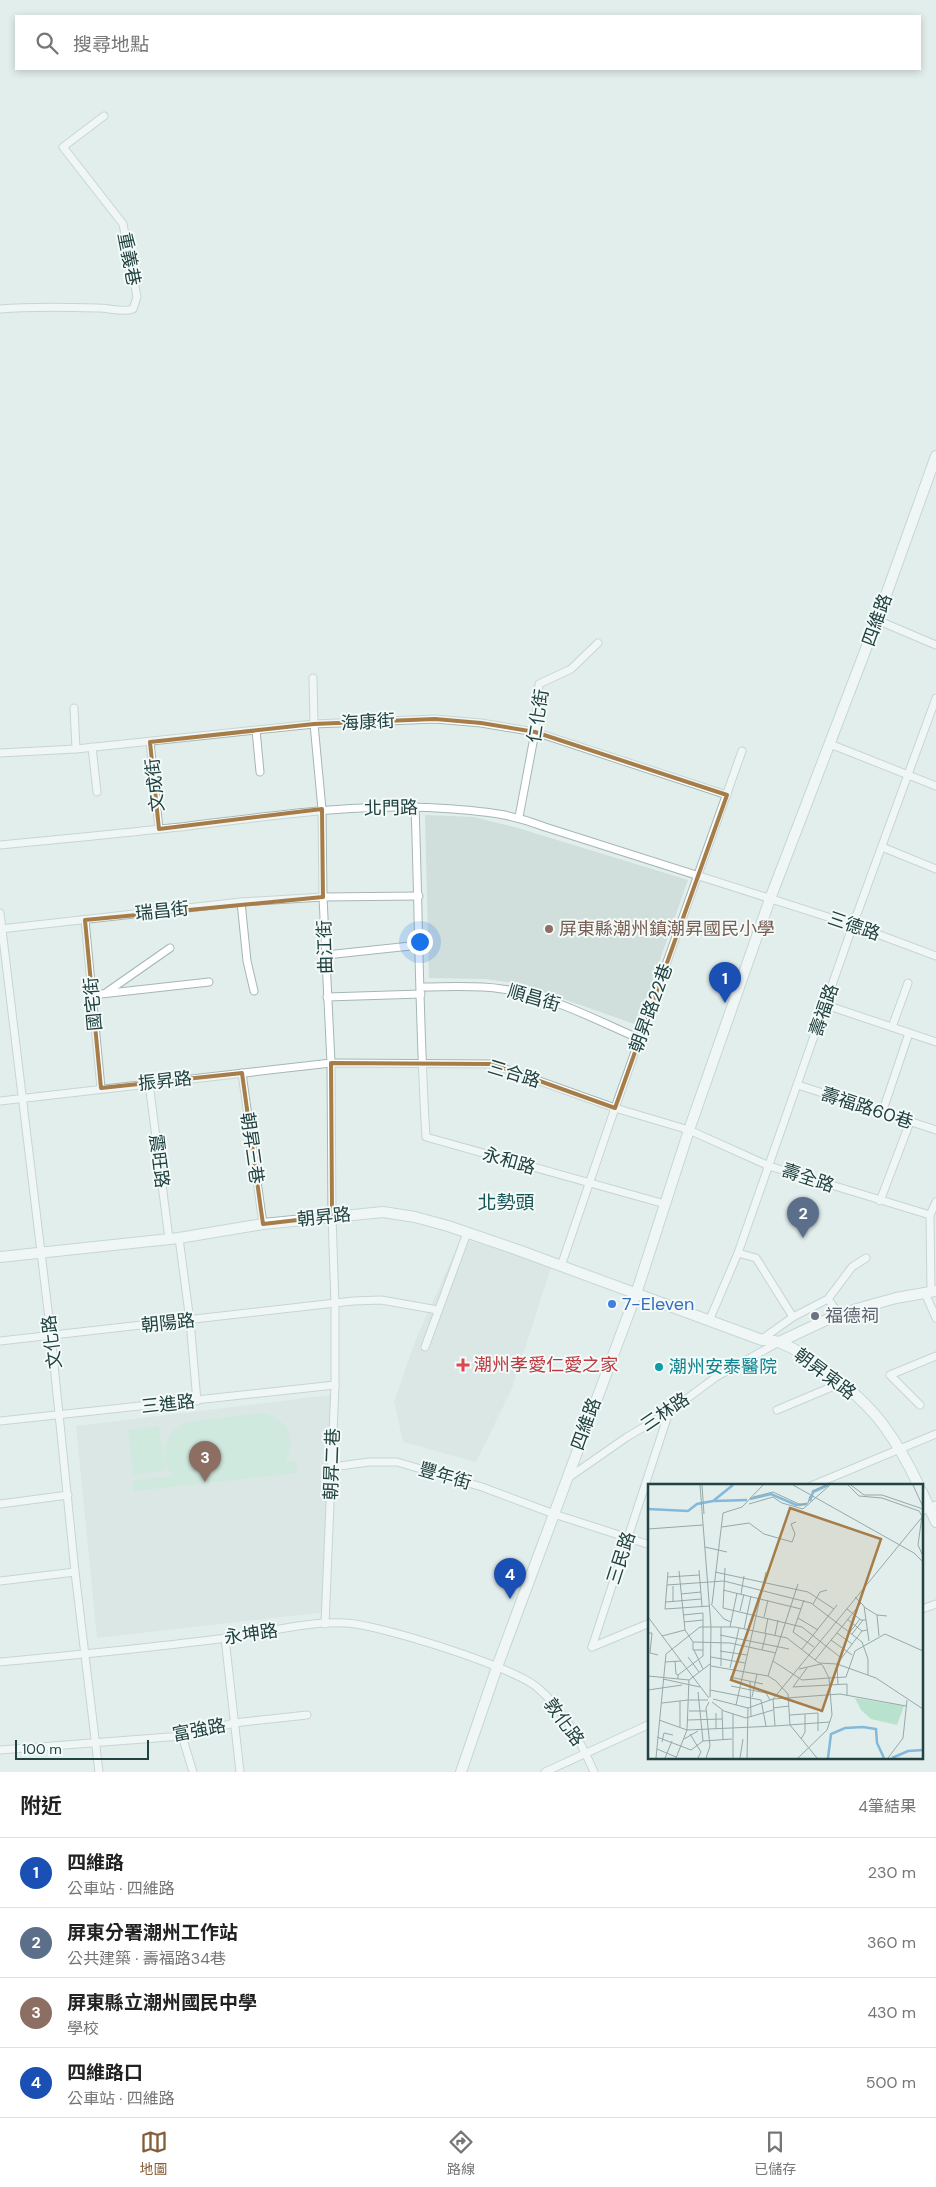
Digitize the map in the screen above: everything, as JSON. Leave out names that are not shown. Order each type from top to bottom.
[{"type":"main road","name":"四維路","points":[[461,1772],[497,1667],[636,1294],[689,1130],[770,899],[877,620],[936,456]]},
{"type":"main road","name":"朝昇路","points":[[0,1257],[174,1239],[263,1224],[383,1212],[415,1217],[468,1234],[636,1294]]},
{"type":"main road","name":"三林路","points":[[779,1342],[839,1314],[896,1298],[931,1291]]},
{"type":"main road","name":"朝昇東路","points":[[636,1294],[762,1340],[779,1342],[808,1356],[841,1383],[874,1415],[900,1450],[918,1484]]},
{"type":"main road","points":[[929,1508],[936,1522]]},
{"type":"street","name":"重義巷","points":[[0,309],[35,306],[111,308],[126,312],[133,309],[137,296],[123,224],[63,146],[104,116]]},
{"type":"street","points":[[877,620],[936,645]]},
{"type":"street","name":"仁化街","points":[[519,817],[535,732],[539,684],[571,669],[598,643]]},
{"type":"street","name":"曲江街","points":[[313,678],[314,724],[322,809],[331,1063],[332,1216]]},
{"type":"street","name":"壽福路","points":[[709,1321],[738,1253],[853,925],[936,698]]},
{"type":"street","points":[[74,708],[76,749]]},
{"type":"street","name":"海康街","points":[[0,753],[76,749],[314,724],[435,719],[481,722],[535,732],[727,795]]},
{"type":"street","points":[[256,730],[260,772]]},
{"type":"street","name":"文成街","points":[[150,742],[159,829]]},
{"type":"street","points":[[830,744],[936,786]]},
{"type":"street","points":[[92,747],[96,792]]},
{"type":"street","name":"朝昇路22巷","points":[[561,1266],[742,751]]},
{"type":"street","points":[[415,806],[419,896],[421,1062]]},
{"type":"street","name":"北門路","points":[[0,845],[159,829],[322,809],[415,806],[519,817],[770,899]]},
{"type":"street","points":[[882,847],[934,868],[936,860]]},
{"type":"street","name":"瑞昌街","points":[[1,929],[241,902],[324,897],[419,896]]},
{"type":"street","name":"三德路","points":[[770,899],[853,925],[936,956]]},
{"type":"street","points":[[241,902],[247,961],[254,991]]},
{"type":"street","name":"文化路","points":[[0,913],[51,1335],[75,1572],[99,1772]]},
{"type":"street","name":"國宅街","points":[[85,920],[101,1088]]},
{"type":"street","points":[[326,955],[420,945]]},
{"type":"street","points":[[105,993],[170,948]]},
{"type":"street","points":[[92,995],[209,982]]},
{"type":"street","points":[[892,1027],[908,983]]},
{"type":"street","name":"順昌街","points":[[328,997],[493,988],[518,992],[556,1003],[640,1039]]},
{"type":"street","points":[[826,1005],[936,1042]]},
{"type":"street","points":[[882,1113],[909,1033]]},
{"type":"street","name":"三合路","points":[[331,1063],[421,1062],[492,1064],[615,1108],[689,1130]]},
{"type":"street","name":"永和路","points":[[421,1062],[426,1137],[665,1204]]},
{"type":"street","name":"振昇路","points":[[0,1101],[331,1063]]},
{"type":"street","name":"朝昇三巷","points":[[242,1072],[263,1224]]},
{"type":"street","name":"震旺路","points":[[149,1083],[174,1239],[190,1321],[197,1401]]},
{"type":"street","name":"壽福路60巷","points":[[798,1085],[936,1130]]},
{"type":"street","points":[[880,1201],[910,1122]]},
{"type":"street","name":"壽全路","points":[[689,1130],[769,1166],[930,1215]]},
{"type":"street","points":[[936,1202],[930,1215],[931,1291],[936,1318]]},
{"type":"street","name":"朝昇二巷","points":[[326,1624],[335,1385],[332,1216]]},
{"type":"street","points":[[425,1347],[468,1234]]},
{"type":"street","points":[[738,1253],[756,1258],[793,1317]]},
{"type":"street","points":[[762,1340],[793,1317],[828,1299],[852,1267],[866,1258]]},
{"type":"street","points":[[828,1299],[839,1314]]},
{"type":"street","points":[[335,1304],[381,1300],[438,1310]]},
{"type":"street","name":"朝陽路","points":[[0,1341],[335,1304]]},
{"type":"street","name":"三林路","points":[[566,1480],[669,1412],[716,1377],[779,1342]]},
{"type":"street","points":[[920,1405],[890,1375],[936,1356]]},
{"type":"street","points":[[777,1410],[841,1383]]},
{"type":"street","name":"三進路","points":[[0,1421],[335,1385]]},
{"type":"street","name":"三民路","points":[[648,1625],[592,1647],[669,1412]]},
{"type":"street","points":[[815,1484],[936,1434]]},
{"type":"street","name":"豐年街","points":[[332,1467],[369,1462],[397,1462],[482,1487],[554,1514],[648,1544]]},
{"type":"street","points":[[0,1504],[68,1496]]},
{"type":"street","points":[[0,1582],[75,1572]]},
{"type":"street","points":[[924,1608],[936,1604]]},
{"type":"street","name":"永坤路","points":[[0,1662],[85,1654],[346,1623],[367,1626],[422,1641],[497,1667]]},
{"type":"street","points":[[225,1638],[240,1772]]},
{"type":"street","name":"敦化路","points":[[497,1667],[536,1686],[542,1692],[569,1724],[594,1772]]},
{"type":"street","name":"富強路","points":[[0,1750],[182,1736],[234,1723],[307,1715]]},
{"type":"street","points":[[545,1772],[648,1725]]},
{"type":"street","points":[[182,1736],[193,1772]]},
{"type":"highlighted area","points":[[435,719],[481,723],[535,732],[727,795],[615,1108],[492,1064],[331,1063],[332,1216],[263,1224],[242,1073],[101,1088],[85,920],[323,897],[322,809],[159,829],[150,742],[314,724]]},
{"type":"shaded area","name":"屏東縣潮州鎮潮昇國民小學","points":[[425,815],[474,817],[518,828],[688,880],[637,1025],[521,984],[485,979],[429,978]]},
{"type":"shaded area","name":"潮州孝愛仁愛之家","points":[[461,1238],[552,1265],[511,1391],[476,1462],[403,1442],[394,1401],[416,1339]]},
{"type":"shaded area","points":[[330,1395],[327,1612],[97,1638],[76,1426]]},
{"type":"green space","points":[[262,1413],[279,1420],[288,1431],[290,1445],[286,1462],[296,1462],[297,1473],[134,1491],[134,1480],[173,1476],[165,1460],[164,1452],[168,1438],[179,1426],[187,1422]]},
{"type":"green space","points":[[159,1426],[165,1470],[134,1475],[128,1430]]},
{"type":"place","name":"屏東縣潮州鎮潮昇國民小學","points":[[549,929]]},
{"type":"place","name":"四維路","points":[[725,1003]]},
{"type":"place","name":"屏東分署潮州工作站","points":[[803,1238]]},
{"type":"place","name":"7-Eleven","points":[[612,1304]]},
{"type":"place","name":"福德祠","points":[[815,1316]]},
{"type":"place","name":"潮州孝愛仁愛之家","points":[[463,1365]]},
{"type":"place","name":"潮州安泰醫院","points":[[659,1367]]},
{"type":"place","name":"屏東縣立潮州國民中學","points":[[205,1482]]},
{"type":"place","name":"四維路口","points":[[510,1599]]},
{"type":"district","name":"北勢頭","points":[[506,1202]]}]
